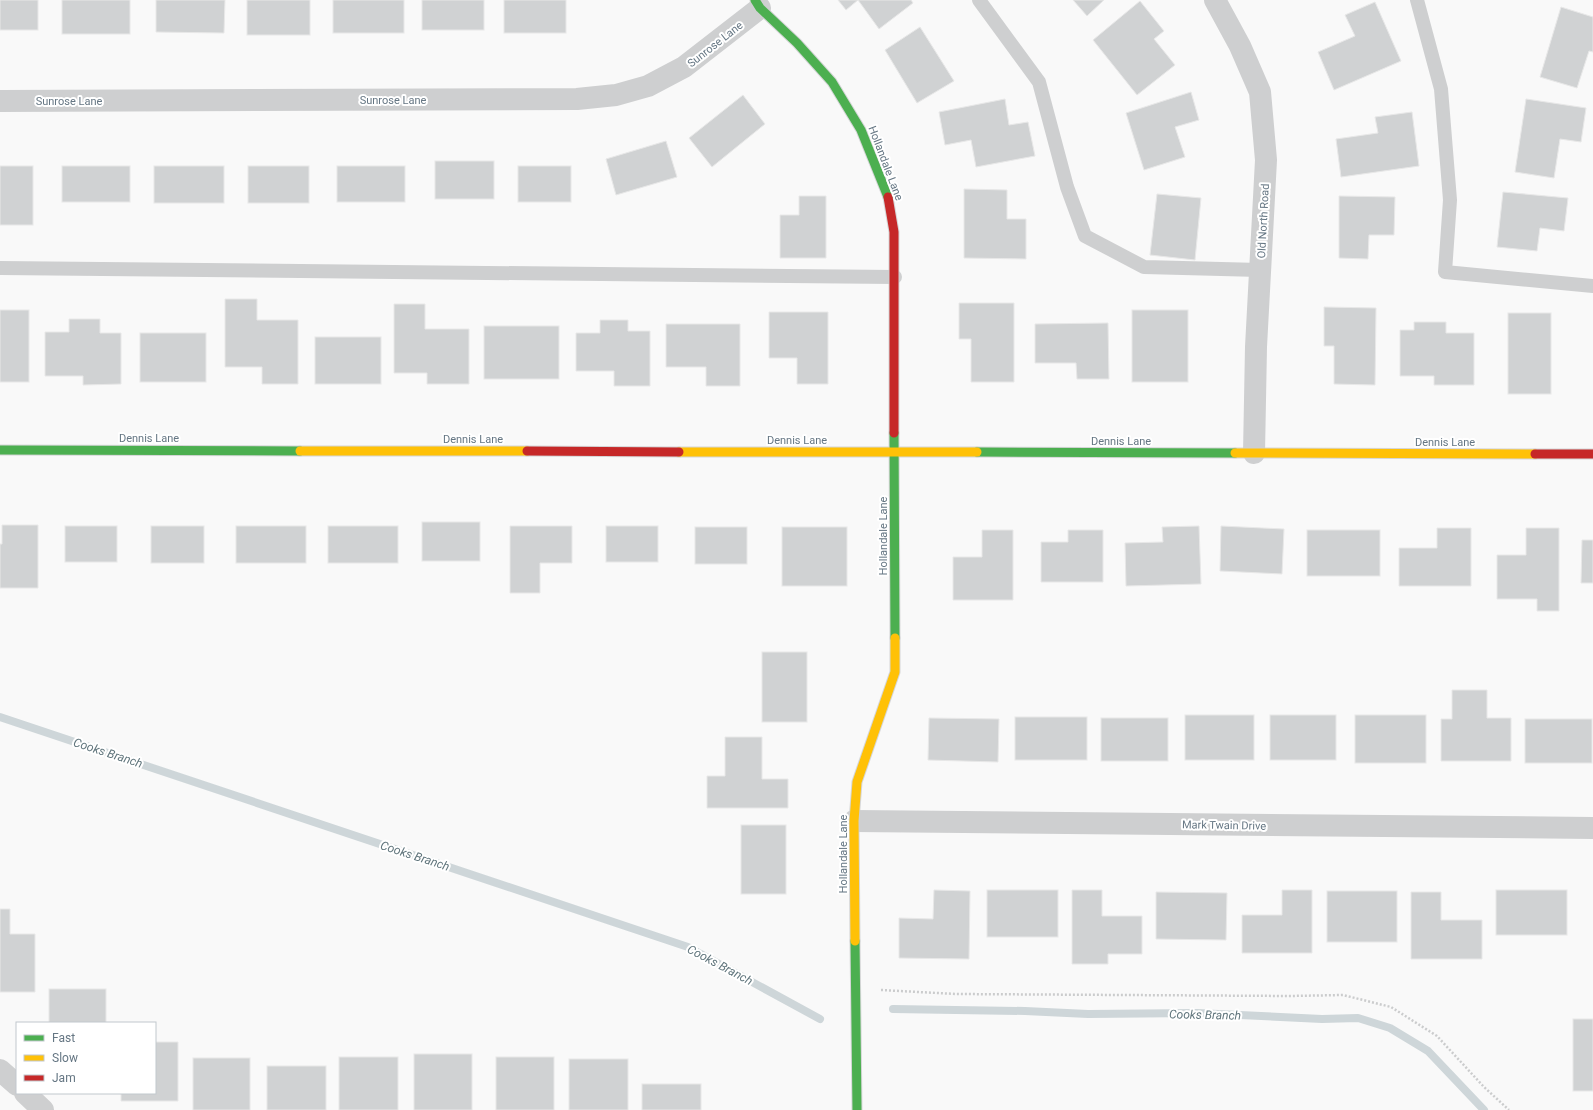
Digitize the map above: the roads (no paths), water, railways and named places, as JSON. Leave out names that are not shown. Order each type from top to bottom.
[{"type":"street","name":"Old North Road","points":[[1215,0],[1240,46],[1260,92],[1266,160],[1256,347],[1254,453]]},
{"type":"street","name":"Sunrose Lane","points":[[0,101],[577,100],[616,95],[648,86],[684,67],[758,4]]},
{"type":"street","name":"Hollandale Lane","points":[[758,4],[797,43],[832,82],[861,130],[889,199],[894,232],[894,672],[883,710],[857,782],[854,821],[857,1110]]},
{"type":"street","name":"Dennis Lane","points":[[0,450],[1593,454]]},
{"type":"street","name":"Mark Twain Drive","points":[[854,821],[1593,828]]},
{"type":"street","points":[[0,1070],[16,1085]]},
{"type":"street","points":[[26,1094],[43,1110]]},
{"type":"lane","points":[[979,0],[1038,82],[1067,188],[1085,236],[1144,267],[1260,270]]},
{"type":"lane","points":[[1417,0],[1441,89],[1450,200],[1445,272],[1593,286]]},
{"type":"lane","points":[[0,268],[894,277]]},
{"type":"waterway","name":"Cooks Branch","points":[[0,717],[688,947],[820,1019]]},
{"type":"waterway","name":"Cooks Branch","points":[[893,1009],[1025,1011],[1088,1014],[1197,1013],[1322,1019],[1358,1018],[1390,1028],[1428,1051],[1484,1110]]}]
